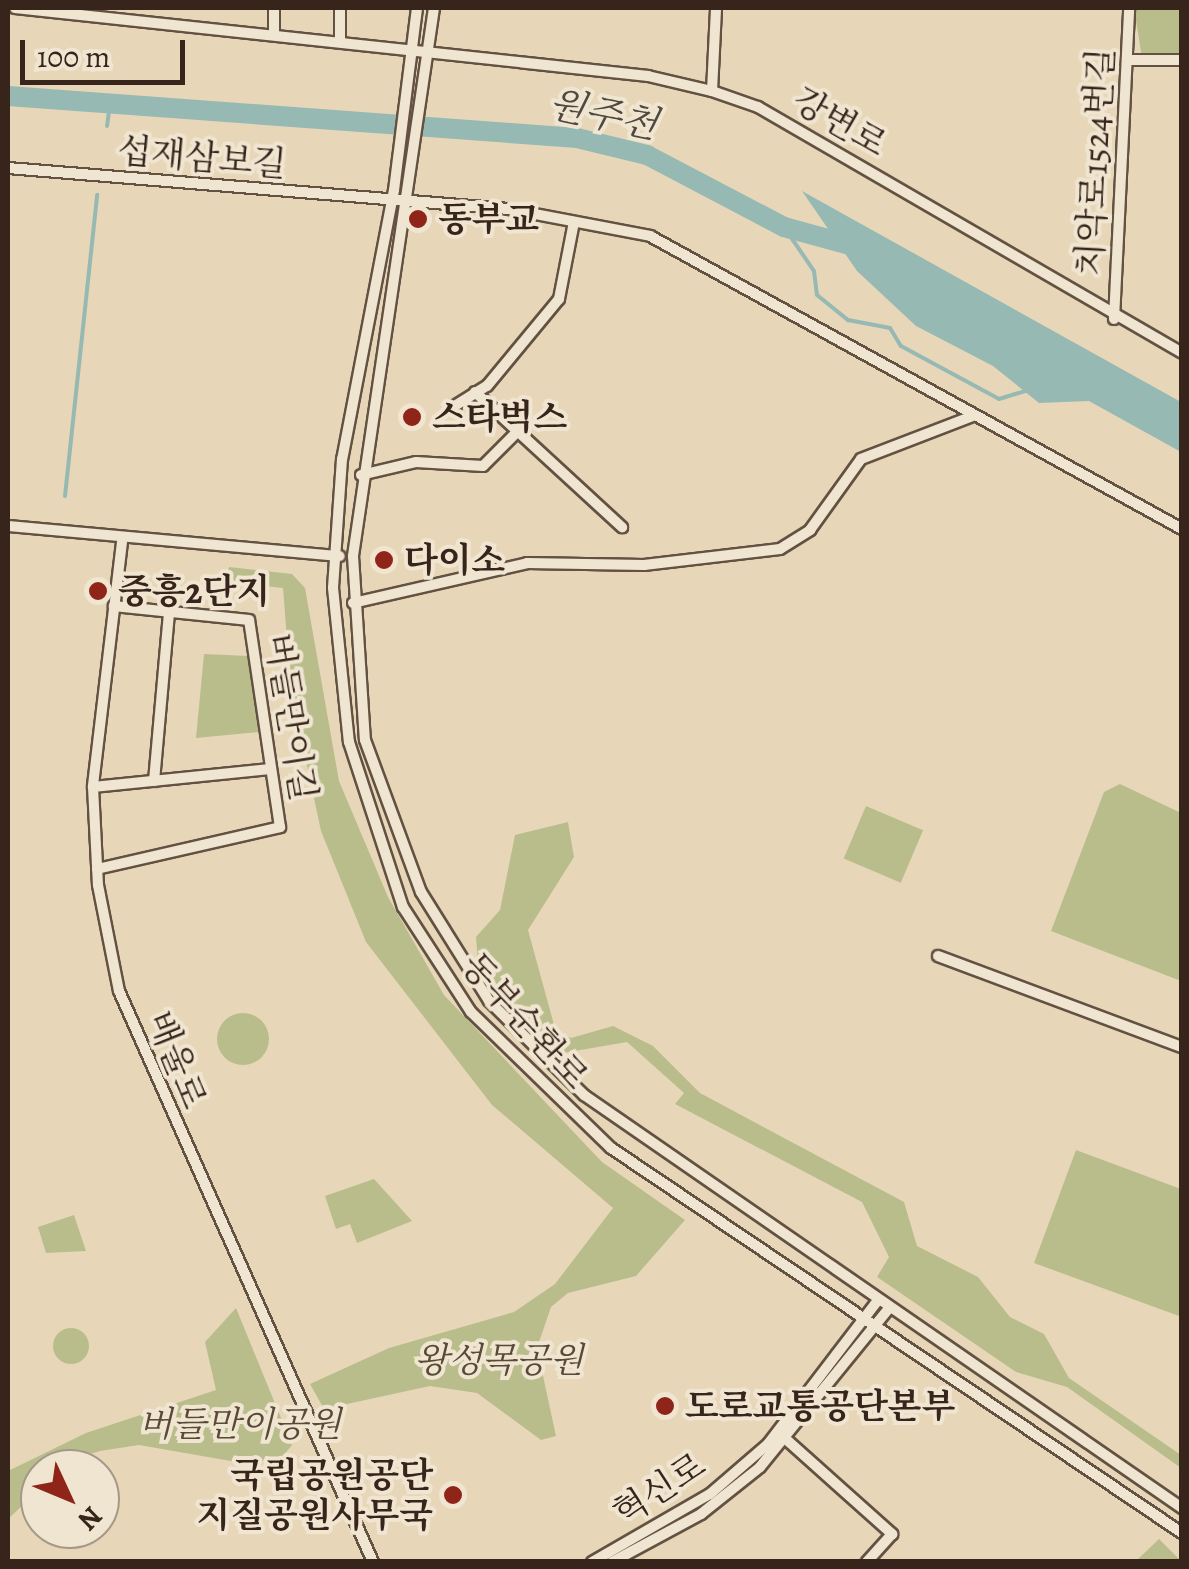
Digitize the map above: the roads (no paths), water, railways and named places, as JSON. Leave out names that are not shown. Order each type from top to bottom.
[{"type":"street","name":"강변로","points":[[15,8],[274,32],[712,91],[845,155],[1114,319],[1182,353]]},
{"type":"street","points":[[274,8],[274,32]]},
{"type":"street","points":[[340,8],[340,40]]},
{"type":"street","points":[[393,196],[415,54],[417,8]]},
{"type":"street","points":[[431,56],[434,8]]},
{"type":"street","points":[[712,91],[716,8]]},
{"type":"street","name":"치악로1524번길","points":[[1114,319],[1129,8]]},
{"type":"street","name":"동부순환로","points":[[431,56],[414,191],[361,475],[352,556],[357,694],[382,796],[421,892],[472,980],[609,1115],[890,1308]]},
{"type":"street","points":[[1128,60],[1182,60]]},
{"type":"street","name":"섭재삼보길","points":[[8,168],[393,196],[411,204],[574,222],[650,236],[1182,529]]},
{"type":"street","name":"동부순환로","points":[[393,196],[342,459],[335,556],[337,668],[364,801],[403,906],[456,994],[611,1148],[1182,1533]]},
{"type":"street","points":[[454,407],[474,392],[558,298],[574,222]]},
{"type":"street","points":[[474,392],[514,435],[622,526]]},
{"type":"street","points":[[352,602],[527,564],[644,565],[780,549],[810,530],[862,459],[974,416]]},
{"type":"street","points":[[361,475],[416,462],[483,466],[514,435]]},
{"type":"street","points":[[8,526],[122,542],[352,556]]},
{"type":"street","name":"배울로","points":[[122,542],[93,787],[97,869],[119,991],[162,1099],[373,1562]]},
{"type":"street","name":"버들만이길","points":[[97,869],[275,833],[249,620],[114,606]]},
{"type":"street","points":[[154,781],[169,614]]},
{"type":"street","points":[[93,787],[270,769]]},
{"type":"street","points":[[938,956],[1182,1047]]},
{"type":"street","name":"혁신로","points":[[592,1562],[651,1533],[759,1452],[878,1300]]},
{"type":"street","points":[[890,1308],[1182,1508]]},
{"type":"street","name":"혁신로","points":[[612,1562],[701,1514],[788,1441],[890,1308]]},
{"type":"street","points":[[788,1441],[888,1528],[890,1540],[867,1562]]},
{"type":"water","points":[[802,191],[1181,402],[1181,452],[1089,401],[1039,403],[993,366],[916,326],[857,271]]},
{"type":"waterway","name":"원주천","points":[[8,96],[577,138],[647,155],[784,227],[861,248]]},
{"type":"waterway","points":[[107,126],[110,105]]},
{"type":"waterway","points":[[65,496],[97,195]]},
{"type":"waterway","points":[[784,227],[814,271],[817,295],[848,320],[890,328],[901,346],[999,399],[1026,391]]},
{"type":"place","name":"동부교","points":[[418,219]]},
{"type":"place","name":"스타벅스","points":[[412,417]]},
{"type":"place","name":"다이소","points":[[384,560]]},
{"type":"place","name":"중흥2단지","points":[[98,591]]},
{"type":"place","name":"도로교통공단본부","points":[[665,1406]]},
{"type":"place","name":"국립공원공단 지질공원사무국","points":[[453,1495]]},
{"type":"park label","name":"왕성목공원","points":[[499,1360]]},
{"type":"park label","name":"버들만이공원","points":[[240,1424]]}]
